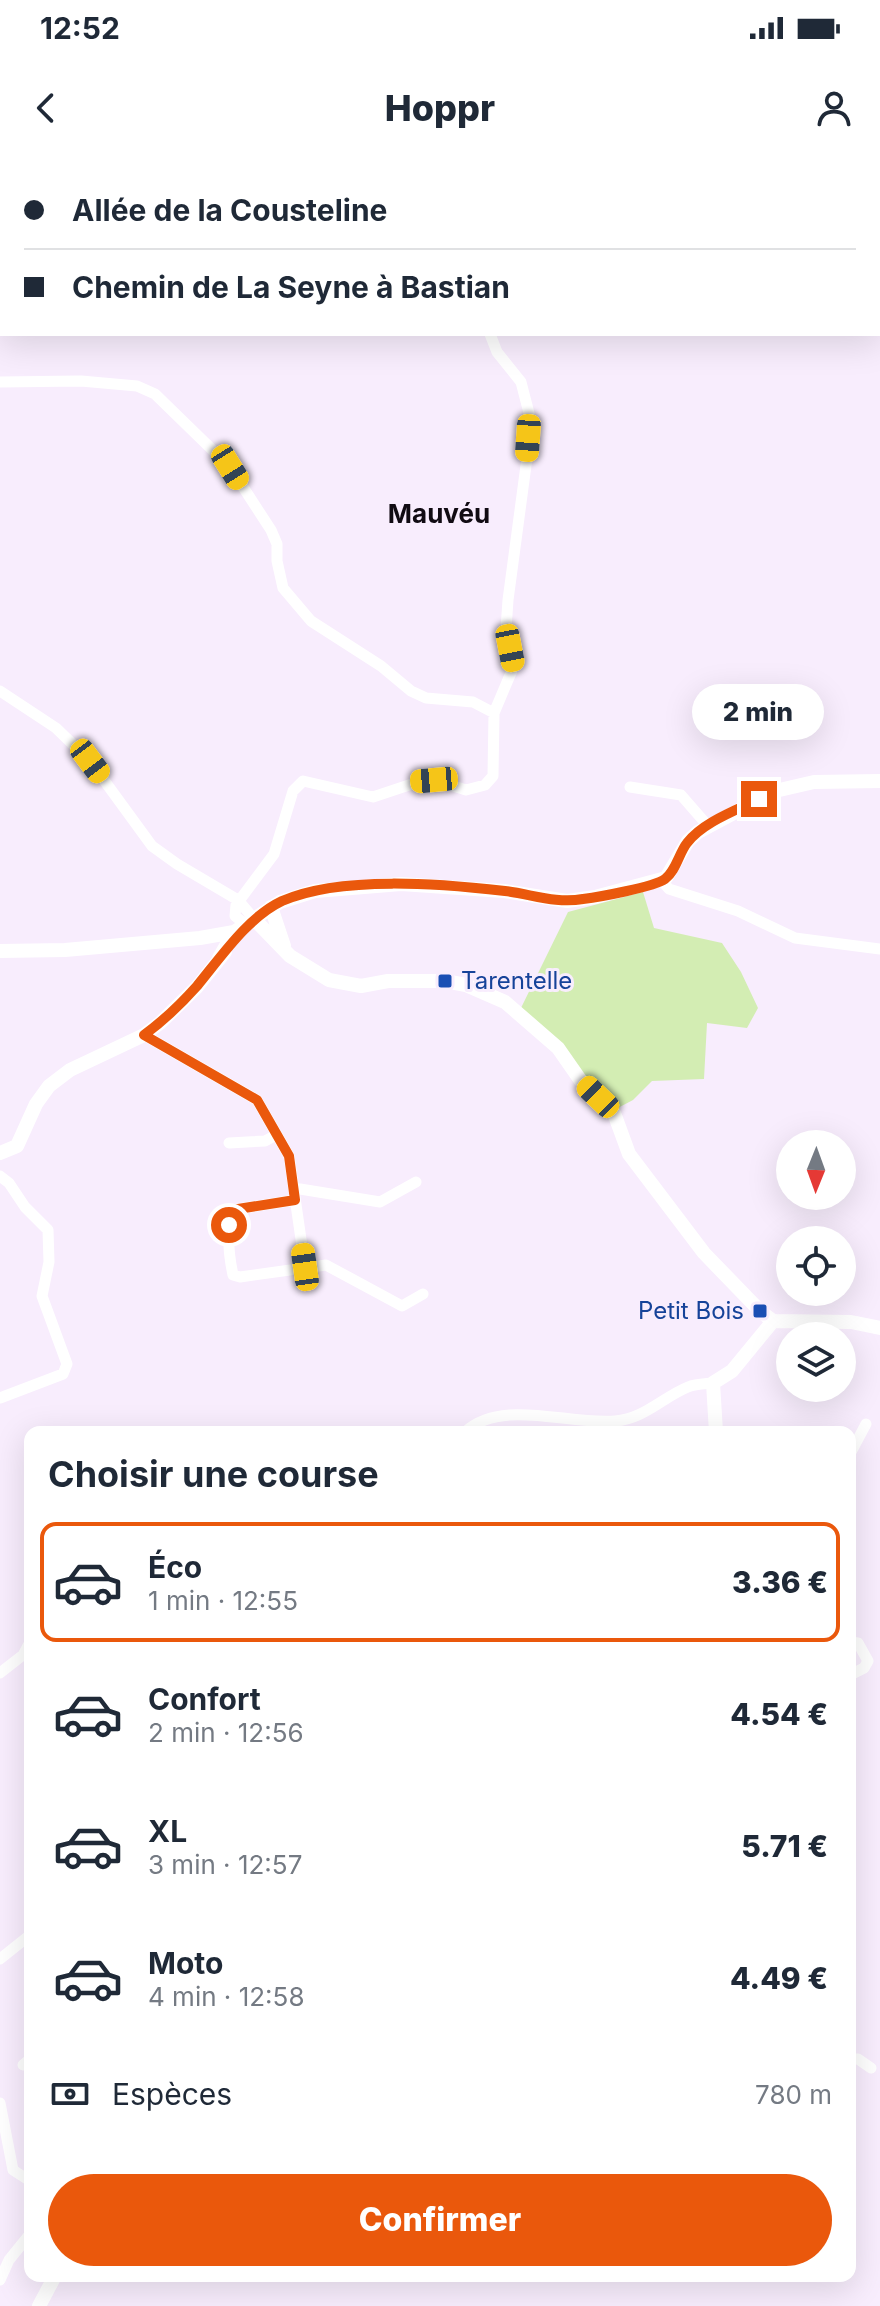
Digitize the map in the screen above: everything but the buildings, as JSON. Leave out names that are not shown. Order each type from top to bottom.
[{"type":"street","points":[[240,931],[238,900],[274,854],[293,791],[303,781],[373,797],[434,780],[466,790],[485,785],[493,776],[494,713],[513,668],[506,629],[530,417],[521,382],[497,352],[491,336]]},
{"type":"street","points":[[0,382],[81,381],[137,386],[155,394],[230,467],[271,530],[277,544],[283,588],[311,621],[381,666],[411,691],[426,698],[473,702],[494,713]]},
{"type":"street","points":[[0,691],[56,728],[90,761],[152,846],[238,900]]},
{"type":"street","points":[[856,780],[880,772]]},
{"type":"street","points":[[0,1153],[17,1146],[36,1104],[59,1077],[144,1035],[180,1004],[240,931],[271,907],[315,891],[401,884],[504,891],[567,901],[595,897],[662,881],[688,841],[708,826],[775,791],[814,782],[880,781]]},
{"type":"street","points":[[630,787],[681,795],[708,826]]},
{"type":"street","points":[[662,881],[669,889],[738,911],[795,938],[880,949]]},
{"type":"street","points":[[271,907],[279,936],[290,956]]},
{"type":"street","points":[[0,951],[65,950],[200,938],[240,931],[329,980],[349,985],[388,981],[445,981],[466,985],[505,1002],[558,1048],[581,1081],[614,1113],[629,1154],[713,1262],[773,1321],[851,1322],[880,1328]]},
{"type":"street","points":[[144,1035],[257,1100],[289,1156],[305,1267]]},
{"type":"street","points":[[229,1143],[265,1141],[276,1135]]},
{"type":"street","points":[[0,1176],[48,1230],[49,1262],[42,1296],[67,1364],[63,1374],[0,1398]]},
{"type":"street","points":[[416,1182],[380,1202],[294,1194],[238,1209],[229,1225],[233,1275],[240,1277],[326,1265],[402,1306],[423,1294]]},
{"type":"street","points":[[471,1426],[491,1416],[516,1414],[565,1420],[628,1419],[684,1389],[713,1383],[732,1371],[773,1321]]},
{"type":"street","points":[[713,1383],[716,1426]]},
{"type":"street","points":[[856,1443],[866,1424]]},
{"type":"street","points":[[856,1643],[865,1653],[870,1668],[856,1673]]},
{"type":"street","points":[[0,1673],[24,1653]]},
{"type":"street","points":[[0,1959],[24,1940]]},
{"type":"street","points":[[856,2059],[871,2068]]},
{"type":"street","points":[[0,2103],[13,2170],[24,2177]]},
{"type":"street","points":[[0,2280],[9,2260],[24,2241]]},
{"type":"street","points":[[39,2306],[52,2282]]},
{"type":"green space","points":[[643,892],[654,928],[722,943],[741,972],[758,1008],[747,1028],[707,1023],[704,1079],[652,1081],[633,1100],[614,1110],[520,1010],[568,912]]},
{"type":"place","name":"Tarentelle","points":[[445,981]]},
{"type":"place","name":"Petit Bois","points":[[760,1311]]},
{"type":"district","name":"Mauvéu","points":[[439,514]]},
{"type":"route","points":[[229,1225],[238,1209],[295,1200],[289,1156],[257,1100],[144,1035],[197,987],[254,919],[291,898],[315,891],[349,887],[401,884],[454,887],[567,901],[647,885],[666,878],[688,841],[698,832],[759,799]]}]
